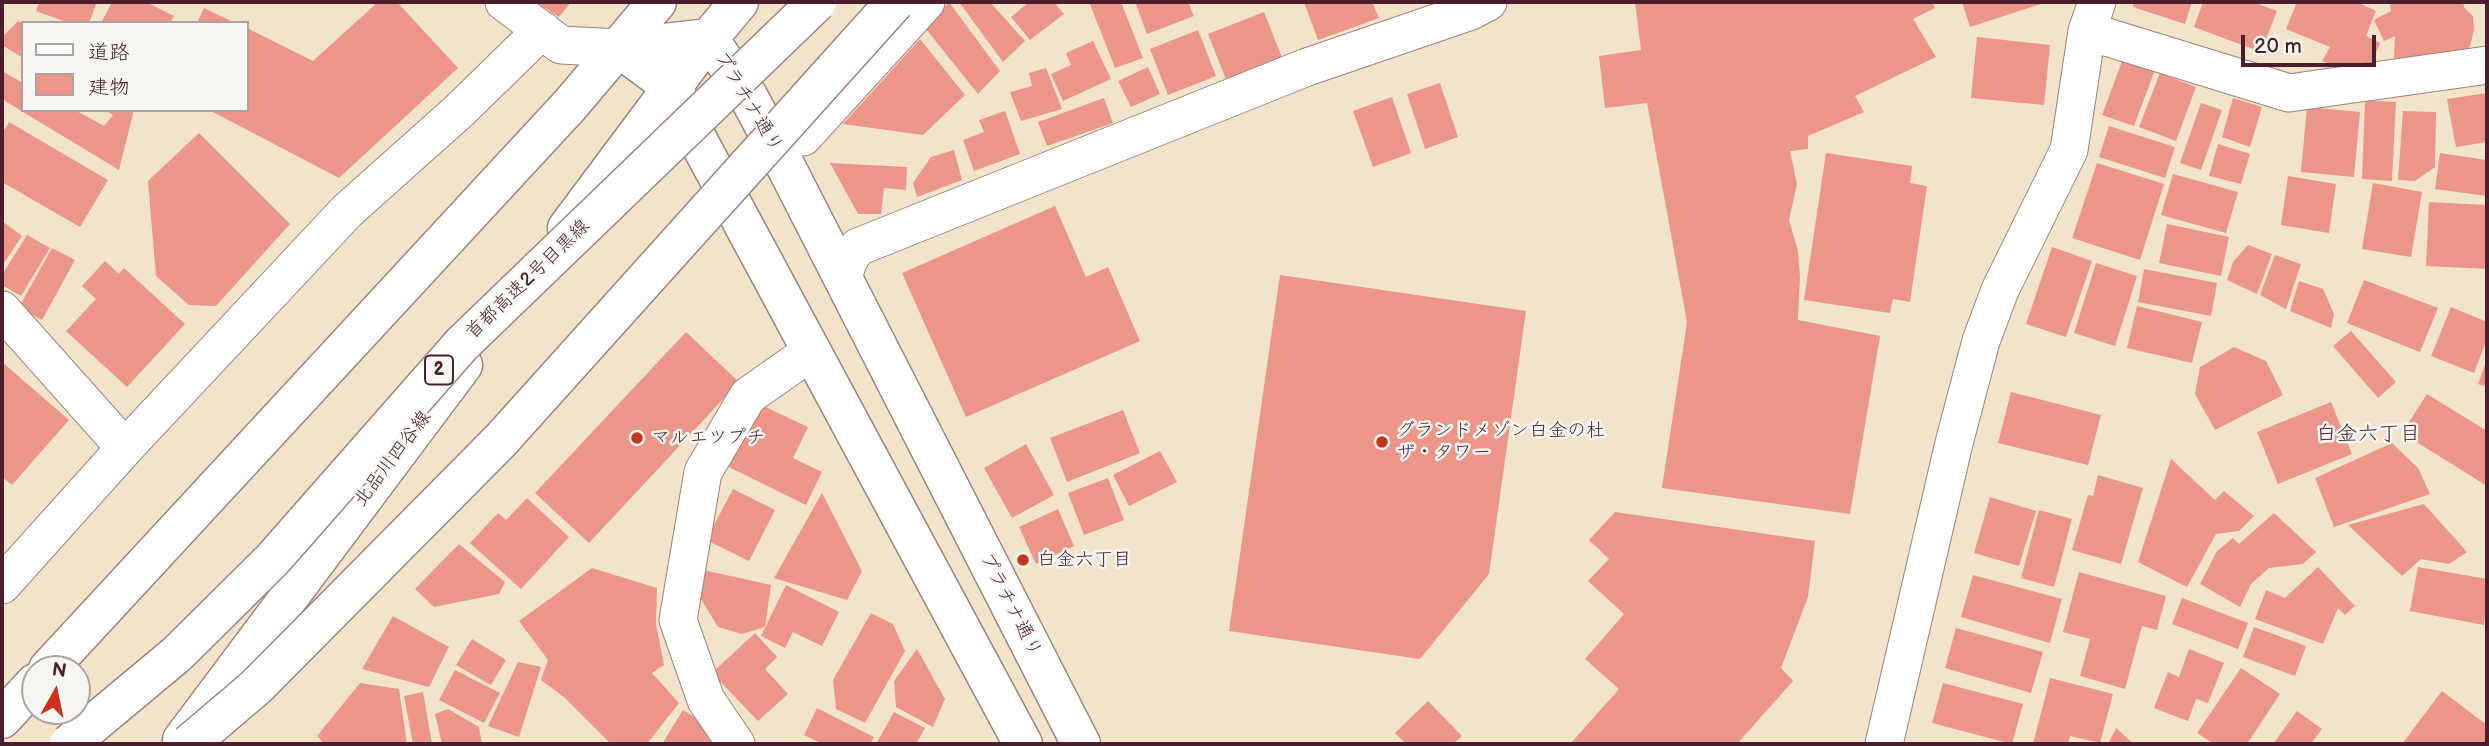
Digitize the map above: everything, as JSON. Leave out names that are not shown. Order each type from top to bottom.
[{"type":"main road","points":[[61,655],[526,153],[657,2]]},
{"type":"main road","name":"北品川四谷線","points":[[179,744],[709,38],[739,2]]},
{"type":"main road","name":"首都高速2号目黒線","points":[[69,744],[177,654],[272,560],[462,344],[817,2]]},
{"type":"main road","points":[[189,744],[256,687],[501,440],[895,2]]},
{"type":"main road","name":"プラチナ通り","points":[[619,48],[709,38],[748,96],[1081,744]]},
{"type":"main road","points":[[619,48],[673,88],[700,144],[1023,744]]},
{"type":"main road","points":[[2,719],[21,698]]},
{"type":"street","points":[[504,2],[561,45],[619,48]]},
{"type":"street","points":[[803,137],[926,2]]},
{"type":"street","points":[[844,280],[845,267],[858,247],[1294,72],[1471,11],[1488,2]]},
{"type":"street","points":[[1884,744],[1954,443],[1981,341],[2000,290],[2069,150],[2092,16],[2288,93],[2487,65]]},
{"type":"street","points":[[2,585],[125,448],[347,211],[459,111],[542,30]]},
{"type":"street","points":[[2,310],[125,448]]},
{"type":"street","points":[[736,744],[706,700],[678,620],[703,472],[748,396],[811,351]]},
{"type":"building","points":[[39,2],[97,2],[90,21],[64,21],[36,11]]},
{"type":"building","points":[[112,2],[146,2],[174,16],[171,21],[102,21]]},
{"type":"building","points":[[378,2],[397,2],[458,68],[339,178],[213,112],[248,112],[248,28],[313,61]]},
{"type":"building","points":[[536,2],[571,2],[559,17]]},
{"type":"building","points":[[949,2],[1000,71],[978,94],[926,29]]},
{"type":"building","points":[[959,2],[990,2],[1025,41],[1003,62]]},
{"type":"building","points":[[1029,2],[1054,2],[1064,14],[1030,40],[1011,17]]},
{"type":"building","points":[[1089,2],[1121,2],[1143,58],[1115,68]]},
{"type":"building","points":[[1135,2],[1188,2],[1194,16],[1147,34]]},
{"type":"building","points":[[1304,2],[1372,2],[1379,18],[1318,40]]},
{"type":"building","points":[[1635,2],[1932,2],[1935,8],[1913,19],[1936,57],[1855,96],[1864,112],[1808,136],[1808,149],[1790,151],[1797,184],[1789,220],[1798,251],[1798,320],[1880,336],[1850,514],[1662,488],[1687,322],[1647,103],[1605,108],[1599,56],[1641,50]]},
{"type":"building","points":[[1962,2],[2047,2],[1970,27]]},
{"type":"building","points":[[2134,2],[2192,2],[2185,24],[2133,7]]},
{"type":"building","points":[[2203,2],[2253,2],[2277,11],[2261,52],[2194,27]]},
{"type":"building","points":[[2297,2],[2357,2],[2376,11],[2366,36],[2380,43],[2366,77],[2322,61],[2330,47],[2286,29]]},
{"type":"building","points":[[2390,2],[2463,2],[2473,16],[2474,30],[2470,46],[2461,59],[2394,58],[2395,36],[2384,41],[2374,20],[2391,11]]},
{"type":"building","points":[[204,8],[231,21],[198,21]]},
{"type":"building","points":[[1264,12],[1283,60],[1227,82],[1208,34]]},
{"type":"building","points":[[18,21],[21,23],[21,57],[2,45],[2,37]]},
{"type":"building","points":[[1198,30],[1216,76],[1168,95],[1150,49]]},
{"type":"building","points":[[1977,37],[2050,45],[2044,105],[1971,98]]},
{"type":"building","points":[[920,39],[965,95],[923,135],[843,124]]},
{"type":"building","points":[[1093,41],[1111,79],[1063,101],[1051,74],[1071,65],[1066,53]]},
{"type":"building","points":[[2124,56],[2156,67],[2134,126],[2102,115]]},
{"type":"building","points":[[1148,67],[1160,94],[1131,107],[1118,81]]},
{"type":"building","points":[[1046,68],[1062,109],[1021,121],[1010,92],[1032,86],[1029,73]]},
{"type":"building","points":[[2,71],[21,82],[21,111],[5,101],[2,95]]},
{"type":"building","points":[[2160,73],[2196,87],[2176,141],[2139,127]]},
{"type":"building","points":[[1440,83],[1458,137],[1425,149],[1407,94]]},
{"type":"building","points":[[2487,93],[2487,142],[2456,147],[2447,99]]},
{"type":"building","points":[[1392,97],[1411,153],[1373,167],[1353,111]]},
{"type":"building","points":[[1104,98],[1113,123],[1047,146],[1038,122]]},
{"type":"building","points":[[2233,98],[2262,107],[2250,147],[2222,137]]},
{"type":"building","points":[[2365,100],[2396,102],[2392,181],[2362,179]]},
{"type":"building","points":[[2201,103],[2222,110],[2201,170],[2180,163]]},
{"type":"building","points":[[2307,107],[2360,112],[2354,177],[2301,172]]},
{"type":"building","points":[[1005,111],[1020,154],[974,171],[963,140],[984,132],[979,120]]},
{"type":"building","points":[[2403,111],[2436,112],[2435,167],[2415,181],[2398,180]]},
{"type":"building","points":[[23,112],[79,112],[104,126],[113,115],[108,112],[134,112],[119,170]]},
{"type":"building","points":[[9,122],[108,180],[80,227],[2,182],[2,134]]},
{"type":"building","points":[[2109,126],[2175,147],[2165,178],[2099,157]]},
{"type":"building","points":[[199,133],[290,224],[216,306],[189,305],[156,276],[148,181]]},
{"type":"building","points":[[2218,144],[2250,154],[2241,184],[2209,176]]},
{"type":"building","points":[[954,150],[962,180],[917,197],[913,183],[931,157]]},
{"type":"building","points":[[1826,153],[1912,166],[1910,183],[1927,186],[1910,302],[1893,299],[1890,313],[1804,300]]},
{"type":"building","points":[[2440,153],[2487,160],[2487,196],[2435,189]]},
{"type":"building","points":[[830,163],[907,167],[906,190],[884,188],[881,214],[858,214]]},
{"type":"building","points":[[2097,163],[2164,184],[2140,260],[2072,238]]},
{"type":"building","points":[[2173,174],[2238,192],[2226,233],[2161,215]]},
{"type":"building","points":[[2288,176],[2336,184],[2329,233],[2281,225]]},
{"type":"building","points":[[2373,183],[2422,192],[2411,257],[2362,249]]},
{"type":"building","points":[[2429,202],[2487,205],[2487,269],[2426,266]]},
{"type":"building","points":[[1055,206],[1086,277],[1108,267],[1140,341],[966,417],[902,273]]},
{"type":"building","points":[[2,221],[22,236],[2,266]]},
{"type":"building","points":[[2167,224],[2229,237],[2221,276],[2159,263]]},
{"type":"building","points":[[27,235],[50,248],[21,296],[2,285],[2,275]]},
{"type":"building","points":[[2248,245],[2272,254],[2257,294],[2227,280],[2233,262]]},
{"type":"building","points":[[2052,247],[2092,261],[2066,337],[2026,324]]},
{"type":"building","points":[[52,248],[75,260],[42,320],[19,307]]},
{"type":"building","points":[[2275,255],[2301,264],[2286,309],[2260,295]]},
{"type":"building","points":[[105,261],[119,274],[124,268],[185,324],[127,387],[66,331],[96,299],[82,286]]},
{"type":"building","points":[[2096,263],[2137,276],[2115,346],[2074,333]]},
{"type":"building","points":[[2144,269],[2217,283],[2211,316],[2138,302]]},
{"type":"building","name":"グランドメゾン白金の杜 ザ・タワー","points":[[1280,275],[1526,311],[1489,574],[1420,659],[1229,631]]},
{"type":"building","points":[[2364,280],[2438,308],[2420,352],[2347,323]]},
{"type":"building","points":[[2299,281],[2323,289],[2334,314],[2331,328],[2290,311]]},
{"type":"building","points":[[2137,306],[2202,322],[2192,363],[2127,348]]},
{"type":"building","points":[[2451,307],[2487,322],[2487,339],[2474,373],[2431,356]]},
{"type":"building","points":[[2351,331],[2396,382],[2378,398],[2333,346]]},
{"type":"building","name":"マルエツプチ","points":[[686,332],[739,382],[589,543],[535,493]]},
{"type":"building","points":[[2234,347],[2266,361],[2283,395],[2215,430],[2195,394],[2200,367]]},
{"type":"building","points":[[2487,359],[2487,387],[2478,384]]},
{"type":"building","points":[[2,362],[69,420],[12,485],[2,477]]},
{"type":"building","points":[[2011,392],[2101,415],[2088,465],[1998,443]]},
{"type":"building","points":[[2427,394],[2487,431],[2487,486],[2402,433]]},
{"type":"building","points":[[2331,402],[2352,454],[2278,484],[2257,432]]},
{"type":"building","points":[[759,404],[808,427],[793,458],[822,472],[806,505],[729,467]]},
{"type":"building","points":[[1123,410],[1140,453],[1067,482],[1050,438]]},
{"type":"building","points":[[2392,443],[2418,468],[2430,494],[2334,527],[2315,478]]},
{"type":"building","points":[[1026,444],[1054,495],[1012,518],[984,468]]},
{"type":"building","points":[[1160,451],[1177,482],[1129,506],[1113,475]]},
{"type":"building","points":[[2171,459],[2215,500],[2224,491],[2254,516],[2239,531],[2216,534],[2187,587],[2138,562]]},
{"type":"building","points":[[2098,475],[2143,488],[2121,564],[2072,550],[2088,495],[2093,496]]},
{"type":"building","points":[[1108,478],[1124,520],[1084,535],[1068,493]]},
{"type":"building","points":[[733,489],[775,510],[749,561],[706,540]]},
{"type":"building","points":[[822,493],[862,571],[847,600],[774,578]]},
{"type":"building","points":[[1990,497],[2036,511],[2019,566],[1974,553]]},
{"type":"building","points":[[527,498],[569,537],[521,589],[470,543],[498,513],[506,520]]},
{"type":"building","points":[[2424,504],[2467,552],[2449,564],[2421,559],[2402,576],[2348,525]]},
{"type":"building","points":[[1058,509],[1074,546],[1036,564],[1019,527]]},
{"type":"building","points":[[2039,510],[2072,519],[2054,587],[2021,578]]},
{"type":"building","points":[[1615,512],[1815,541],[1808,597],[1781,668],[1793,681],[1737,744],[1570,744],[1619,689],[1585,659],[1624,614],[1588,581],[1609,559],[1589,540]]},
{"type":"building","points":[[2274,513],[2316,552],[2303,564],[2269,568],[2251,584],[2240,607],[2200,584],[2217,551],[2233,538],[2239,544]]},
{"type":"building","points":[[459,544],[505,582],[499,594],[434,607],[415,589]]},
{"type":"building","points":[[2318,567],[2355,606],[2345,615],[2338,608],[2323,644],[2255,619],[2266,590],[2285,598]]},
{"type":"building","points":[[2418,567],[2487,579],[2484,625],[2410,611]]},
{"type":"building","points":[[592,568],[657,588],[656,624],[664,665],[652,673],[679,703],[647,744],[611,744],[565,698],[541,680],[548,660],[519,621]]},
{"type":"building","points":[[699,569],[771,585],[765,627],[742,634],[718,627],[695,589]]},
{"type":"building","points":[[2079,572],[2166,596],[2157,630],[2142,626],[2125,689],[2080,676],[2090,639],[2063,632]]},
{"type":"building","points":[[1973,575],[2062,599],[2050,643],[1961,617]]},
{"type":"building","points":[[786,585],[839,612],[822,646],[793,632],[785,648],[761,636]]},
{"type":"building","points":[[2182,598],[2248,623],[2238,649],[2172,624]]},
{"type":"building","points":[[871,613],[893,624],[905,651],[865,723],[836,709],[833,680]]},
{"type":"building","points":[[393,616],[449,647],[429,687],[362,669]]},
{"type":"building","points":[[2254,627],[2306,646],[2295,676],[2243,657]]},
{"type":"building","points":[[1956,628],[2043,652],[2031,693],[1945,668]]},
{"type":"building","points":[[755,633],[777,657],[765,669],[788,694],[758,721],[712,673]]},
{"type":"building","points":[[472,639],[506,660],[491,685],[456,665]]},
{"type":"building","points":[[917,649],[945,699],[933,727],[896,707],[894,681]]},
{"type":"building","points":[[2189,649],[2224,663],[2208,703],[2196,699],[2188,721],[2154,708],[2168,672],[2179,677]]},
{"type":"building","points":[[518,662],[541,667],[519,737],[488,726]]},
{"type":"building","points":[[2241,668],[2280,694],[2247,744],[2214,744],[2197,733]]},
{"type":"building","points":[[455,670],[500,693],[484,723],[439,700]]},
{"type":"building","points":[[2050,678],[2113,694],[2100,743],[2070,736],[2068,744],[2033,744]]},
{"type":"building","points":[[360,683],[399,689],[407,744],[324,744],[317,736]]},
{"type":"building","points":[[1943,683],[2023,704],[2012,744],[1932,723]]},
{"type":"building","points":[[2442,691],[2487,725],[2487,744],[2402,744]]},
{"type":"building","points":[[423,692],[432,744],[413,744],[404,696]]},
{"type":"building","points":[[1428,701],[1462,736],[1453,744],[1406,744],[1395,733]]},
{"type":"building","points":[[817,708],[874,737],[870,744],[823,744],[804,735]]},
{"type":"building","points":[[448,709],[479,727],[482,744],[442,744],[435,714]]},
{"type":"building","points":[[683,710],[722,734],[716,744],[662,744]]},
{"type":"building","points":[[2297,711],[2322,729],[2311,744],[2273,744]]},
{"type":"building","points":[[894,712],[925,728],[916,744],[876,744]]},
{"type":"building","points":[[2116,728],[2134,744],[2108,744]]},
{"type":"place","name":"マルエツプチ","points":[[637,438]]},
{"type":"place","name":"グランドメゾン白金の杜 ザ・タワー","points":[[1382,442]]},
{"type":"place","name":"白金六丁目","points":[[1023,560]]},
{"type":"district","name":"白金六丁目","points":[[2368,435]]}]
